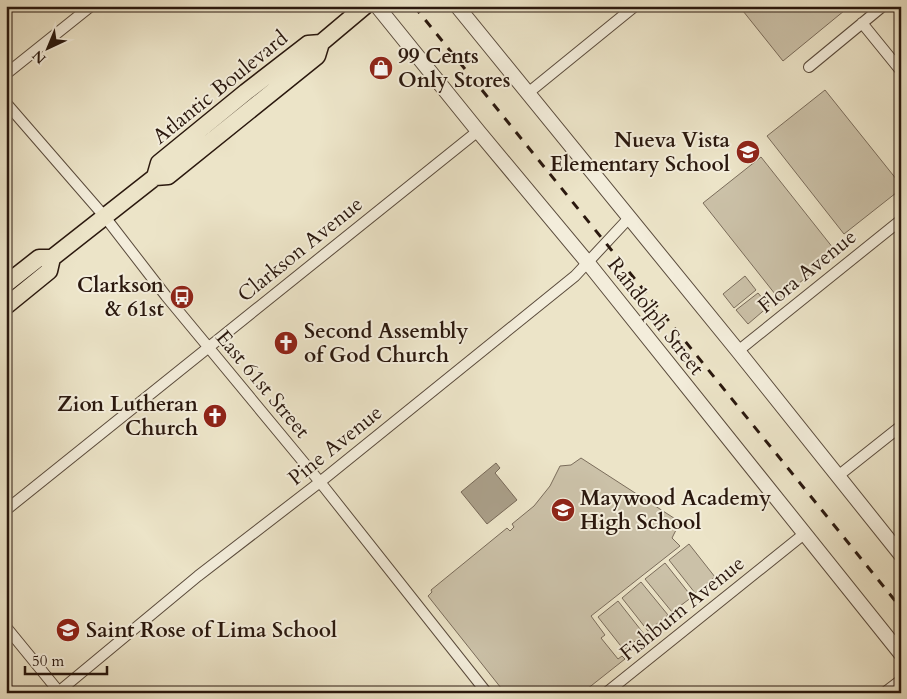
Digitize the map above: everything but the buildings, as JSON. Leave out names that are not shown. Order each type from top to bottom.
[{"type":"main road","name":"Atlantic Boulevard","points":[[6,284],[38,258],[52,258],[105,217],[155,177],[159,163],[239,97],[308,44],[321,43],[365,6]]},
{"type":"main road","name":"Atlantic Boulevard","points":[[6,306],[49,271],[52,258]]},
{"type":"street","points":[[6,74],[91,6]]},
{"type":"street","name":"Randolph Street","points":[[377,6],[588,263],[901,654]]},
{"type":"street","name":"Randolph Street","points":[[457,6],[738,351],[901,555]]},
{"type":"street","points":[[528,93],[635,6]]},
{"type":"street","points":[[809,67],[883,6]]},
{"type":"street","points":[[862,23],[901,71]]},
{"type":"street","name":"East 61st Street","points":[[6,103],[105,217],[488,693]]},
{"type":"street","name":"Clarkson Avenue","points":[[6,510],[478,131]]},
{"type":"street","name":"Pine Avenue","points":[[58,692],[198,576],[320,482],[554,294],[588,263],[629,218]]},
{"type":"street","name":"Flora Avenue","points":[[738,351],[901,220]]},
{"type":"street","points":[[838,476],[901,426]]},
{"type":"street","name":"Fishburn Avenue","points":[[606,693],[804,534]]},
{"type":"street","points":[[6,627],[58,692]]},
{"type":"street","points":[[884,693],[901,680]]},
{"type":"shaded area","points":[[739,6],[850,6],[783,61]]},
{"type":"shaded area","points":[[825,90],[901,185],[901,189],[844,234],[767,136]]},
{"type":"shaded area","points":[[761,157],[837,253],[779,299],[703,203]]},
{"type":"shaded area","points":[[745,276],[756,290],[734,308],[723,294]]},
{"type":"shaded area","points":[[758,293],[769,306],[748,324],[736,310]]},
{"type":"shaded area","points":[[581,458],[680,522],[672,538],[680,546],[591,616],[605,635],[601,638],[618,659],[622,656],[625,659],[582,693],[505,693],[428,596],[432,592],[431,590],[507,528],[510,531],[514,527],[512,524],[534,506],[550,486],[560,466],[571,465]]},
{"type":"shaded area","points":[[496,463],[500,468],[495,473],[517,500],[487,524],[461,492]]},
{"type":"shaded area","points":[[689,544],[715,577],[695,593],[669,560]]},
{"type":"shaded area","points":[[665,563],[692,597],[672,612],[645,579]]},
{"type":"shaded area","points":[[641,582],[668,615],[648,631],[622,598]]},
{"type":"shaded area","points":[[618,601],[644,634],[624,650],[598,617]]},
{"type":"railway","points":[[414,6],[901,608]]},
{"type":"place","name":"99 Cents Only Stores","points":[[381,68]]},
{"type":"place","name":"Nueva Vista Elementary School","points":[[748,152]]},
{"type":"place","name":"Clarkson & 61st","points":[[182,297]]},
{"type":"place","name":"Second Assembly of God Church","points":[[286,343]]},
{"type":"place","name":"Zion Lutheran Church","points":[[215,416]]},
{"type":"place","name":"Maywood Academy High School","points":[[563,510]]},
{"type":"place","name":"Saint Rose of Lima School","points":[[68,630]]}]
